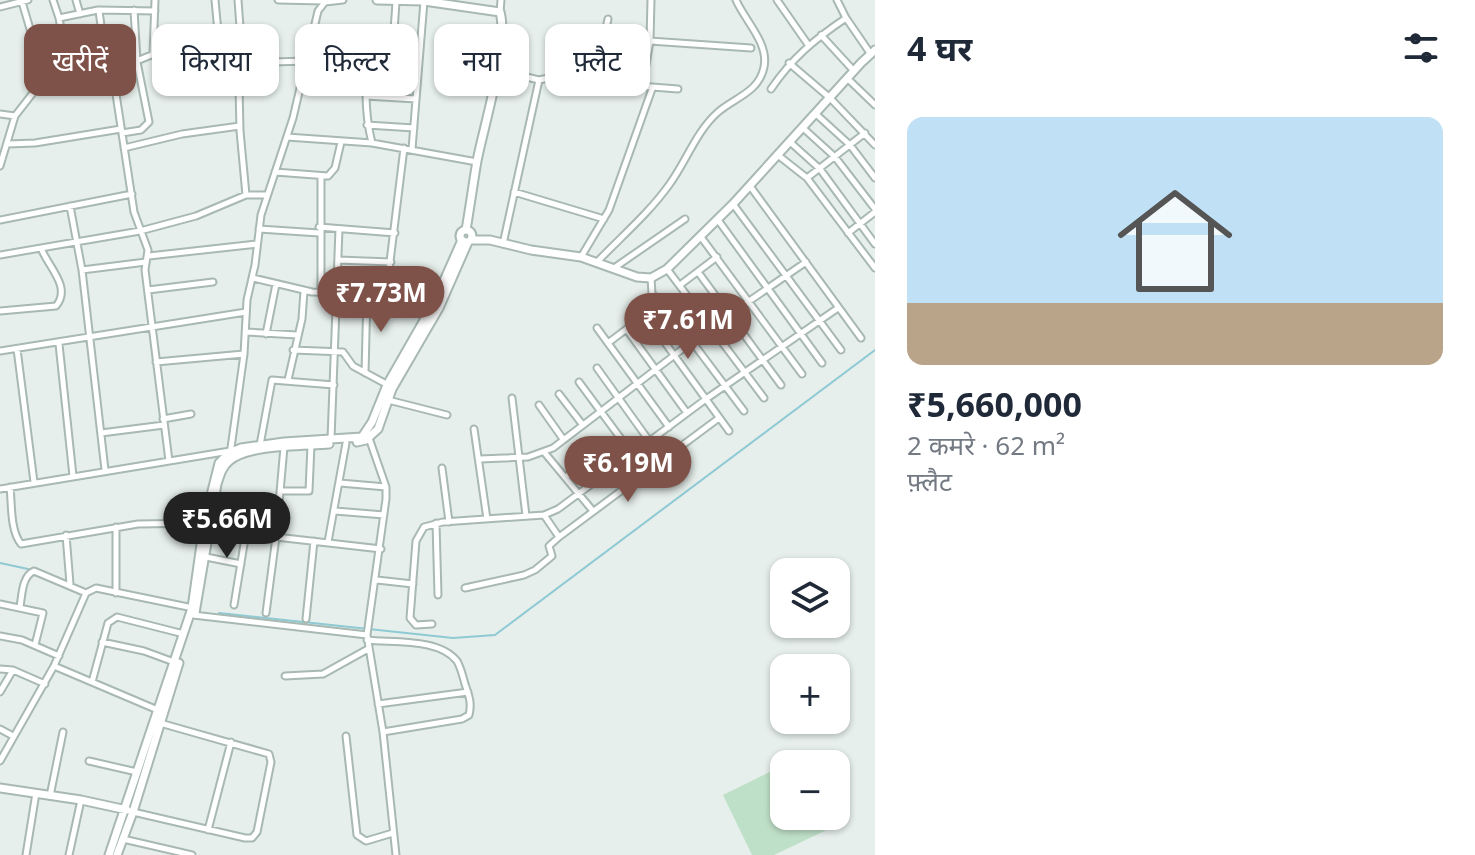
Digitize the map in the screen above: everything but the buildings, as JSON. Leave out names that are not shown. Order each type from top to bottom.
[{"type":"street","points":[[53,0],[60,24]]},
{"type":"street","points":[[76,0],[80,14]]},
{"type":"street","points":[[154,24],[155,0]]},
{"type":"street","points":[[215,0],[217,24]]},
{"type":"street","points":[[238,0],[240,24]]},
{"type":"street","points":[[278,0],[343,0]]},
{"type":"street","points":[[377,0],[424,1],[500,12]]},
{"type":"street","points":[[501,0],[502,24]]},
{"type":"street","points":[[651,0],[650,41],[751,48]]},
{"type":"street","points":[[597,262],[668,187],[717,113],[740,99],[764,71],[765,54],[736,0]]},
{"type":"street","points":[[777,0],[809,46]]},
{"type":"street","points":[[491,96],[466,230],[460,235],[467,241],[581,257],[637,277],[651,278],[667,269],[718,220],[873,52],[846,18],[837,0]]},
{"type":"street","points":[[0,7],[25,1],[31,24]]},
{"type":"street","points":[[412,149],[424,1]]},
{"type":"street","points":[[315,24],[318,11],[325,2]]},
{"type":"street","points":[[394,24],[396,2]]},
{"type":"street","points":[[59,18],[98,10],[155,11]]},
{"type":"street","points":[[98,10],[101,24]]},
{"type":"street","points":[[7,144],[141,130],[149,122],[137,62],[134,10]]},
{"type":"street","points":[[771,89],[789,63],[846,18]]},
{"type":"street","points":[[607,24],[608,19]]},
{"type":"street","points":[[821,35],[854,71]]},
{"type":"street","points":[[137,62],[152,54]]},
{"type":"street","points":[[789,63],[830,98],[875,145]]},
{"type":"street","points":[[529,78],[545,79]]},
{"type":"street","points":[[847,78],[875,105]]},
{"type":"street","points":[[503,244],[539,80]]},
{"type":"street","points":[[581,257],[604,219],[652,89],[678,89]]},
{"type":"street","points":[[0,166],[15,116],[31,96]]},
{"type":"street","points":[[115,96],[140,231],[147,243],[151,327],[169,461]]},
{"type":"street","points":[[239,96],[246,195]]},
{"type":"street","points":[[114,852],[123,839],[138,773],[193,611],[206,557],[217,484],[230,454],[259,229],[266,195],[298,96]]},
{"type":"street","points":[[372,143],[367,125],[366,96],[416,99]]},
{"type":"street","points":[[0,114],[15,116]]},
{"type":"street","points":[[816,114],[850,145],[875,178]]},
{"type":"street","points":[[367,125],[414,128]]},
{"type":"street","points":[[124,148],[182,134],[240,126]]},
{"type":"street","points":[[803,128],[835,157],[875,211],[848,233]]},
{"type":"street","points":[[807,178],[865,133]]},
{"type":"street","points":[[287,137],[372,143],[477,162]]},
{"type":"street","points":[[275,172],[328,176],[335,168],[341,142]]},
{"type":"street","points":[[790,142],[820,169],[875,244]]},
{"type":"street","points":[[386,294],[404,148]]},
{"type":"street","points":[[779,156],[807,178],[875,268]]},
{"type":"street","points":[[321,176],[321,293]]},
{"type":"street","points":[[750,186],[861,338]]},
{"type":"street","points":[[514,192],[604,219]]},
{"type":"street","points":[[0,220],[132,194]]},
{"type":"street","points":[[0,255],[140,231],[196,216],[246,195],[266,195]]},
{"type":"street","points":[[733,204],[841,350]]},
{"type":"street","points":[[70,206],[82,270],[105,470]]},
{"type":"street","points":[[614,268],[685,219]]},
{"type":"street","points":[[718,220],[822,363]]},
{"type":"street","points":[[259,229],[395,233]]},
{"type":"street","points":[[331,440],[339,229]]},
{"type":"street","points":[[701,237],[802,374]]},
{"type":"street","points":[[177,663],[193,611],[204,523],[219,463],[230,454],[260,445],[362,437],[467,241]]},
{"type":"street","points":[[0,489],[169,461],[284,447],[361,442],[369,438],[382,420],[390,387],[439,308],[467,241]]},
{"type":"street","points":[[82,270],[257,244]]},
{"type":"street","points":[[0,311],[56,306],[60,302],[59,278],[41,248]]},
{"type":"street","points":[[680,285],[717,257]]},
{"type":"street","points":[[338,260],[391,262]]},
{"type":"street","points":[[480,459],[544,452],[766,287],[806,262]]},
{"type":"street","points":[[667,269],[764,398]]},
{"type":"street","points":[[698,272],[781,385]]},
{"type":"street","points":[[253,278],[304,291],[386,294],[435,301]]},
{"type":"street","points":[[608,343],[645,315],[652,294],[651,278]]},
{"type":"street","points":[[148,290],[213,282]]},
{"type":"street","points":[[266,334],[276,284]]},
{"type":"street","points":[[288,380],[302,319],[304,291]]},
{"type":"street","points":[[365,373],[367,294]]},
{"type":"street","points":[[652,294],[663,303],[744,411]]},
{"type":"street","points":[[432,624],[416,625],[412,622],[416,541],[424,527],[436,523],[544,515],[580,494],[706,399],[838,308]]},
{"type":"street","points":[[0,351],[246,312]]},
{"type":"street","points":[[645,315],[729,431]]},
{"type":"street","points":[[597,328],[669,427]]},
{"type":"street","points":[[627,330],[687,413]]},
{"type":"street","points":[[246,332],[297,335]]},
{"type":"street","points":[[59,344],[73,476]]},
{"type":"street","points":[[17,349],[34,482]]},
{"type":"street","points":[[293,350],[343,352],[350,363],[390,387]]},
{"type":"street","points":[[156,362],[244,354]]},
{"type":"street","points":[[597,368],[650,442]]},
{"type":"street","points":[[260,445],[269,382],[276,378],[334,385]]},
{"type":"street","points":[[579,382],[633,455]]},
{"type":"street","points":[[559,394],[582,424]]},
{"type":"street","points":[[512,398],[526,516]]},
{"type":"street","points":[[387,400],[447,415]]},
{"type":"street","points":[[539,405],[563,439]]},
{"type":"street","points":[[101,433],[191,414]]},
{"type":"street","points":[[465,588],[535,570],[552,556],[549,546],[559,537],[719,418]]},
{"type":"street","points":[[474,429],[487,519]]},
{"type":"street","points":[[566,477],[619,437]]},
{"type":"street","points":[[369,438],[386,487],[381,549],[367,637],[383,732],[396,855]]},
{"type":"street","points":[[328,542],[346,443]]},
{"type":"street","points":[[280,491],[309,491],[311,445]]},
{"type":"street","points":[[266,613],[284,447]]},
{"type":"street","points":[[544,452],[593,511]]},
{"type":"street","points":[[442,468],[449,522]]},
{"type":"street","points":[[340,483],[386,487]]},
{"type":"street","points":[[10,487],[14,531],[21,544],[116,527],[204,523]]},
{"type":"street","points":[[335,511],[384,515]]},
{"type":"street","points":[[544,515],[559,537]]},
{"type":"street","points":[[234,605],[248,520]]},
{"type":"street","points":[[436,523],[438,595]]},
{"type":"street","points":[[116,527],[116,593]]},
{"type":"street","points":[[66,535],[70,584]]},
{"type":"street","points":[[276,537],[381,549]]},
{"type":"street","points":[[306,619],[314,541]]},
{"type":"street","points":[[206,557],[241,564]]},
{"type":"street","points":[[20,607],[29,573],[34,571],[86,593]]},
{"type":"street","points":[[377,580],[413,584]]},
{"type":"street","points":[[0,761],[45,684],[86,593],[96,588],[193,611],[444,650],[460,667],[471,709],[462,719],[383,732]]},
{"type":"street","points":[[0,604],[43,613],[35,645]]},
{"type":"street","points":[[92,682],[109,620],[117,617],[184,634]]},
{"type":"street","points":[[0,636],[22,640],[59,656]]},
{"type":"street","points":[[102,642],[144,651],[177,663]]},
{"type":"street","points":[[285,676],[323,674],[368,649]]},
{"type":"street","points":[[54,666],[161,711]]},
{"type":"street","points":[[0,669],[13,670],[45,684]]},
{"type":"street","points":[[0,692],[13,670]]},
{"type":"street","points":[[378,704],[468,692]]},
{"type":"street","points":[[114,852],[160,723],[161,711]]},
{"type":"street","points":[[0,788],[81,800],[252,838],[257,832],[271,762],[269,754],[160,723]]},
{"type":"street","points":[[0,729],[13,736]]},
{"type":"street","points":[[50,796],[63,732]]},
{"type":"street","points":[[346,736],[357,835],[366,841],[393,833]]},
{"type":"street","points":[[208,830],[231,742]]},
{"type":"street","points":[[89,761],[138,773]]},
{"type":"street","points":[[26,855],[36,793]]},
{"type":"street","points":[[69,855],[81,800]]},
{"type":"street","points":[[123,839],[192,855]]},
{"type":"green space","points":[[770,772],[770,830],[827,830],[774,855],[752,855],[723,795]]},
{"type":"waterway","points":[[219,613],[453,638],[495,635],[875,350]]},
{"type":"waterway","points":[[0,563],[28,569]]}]
